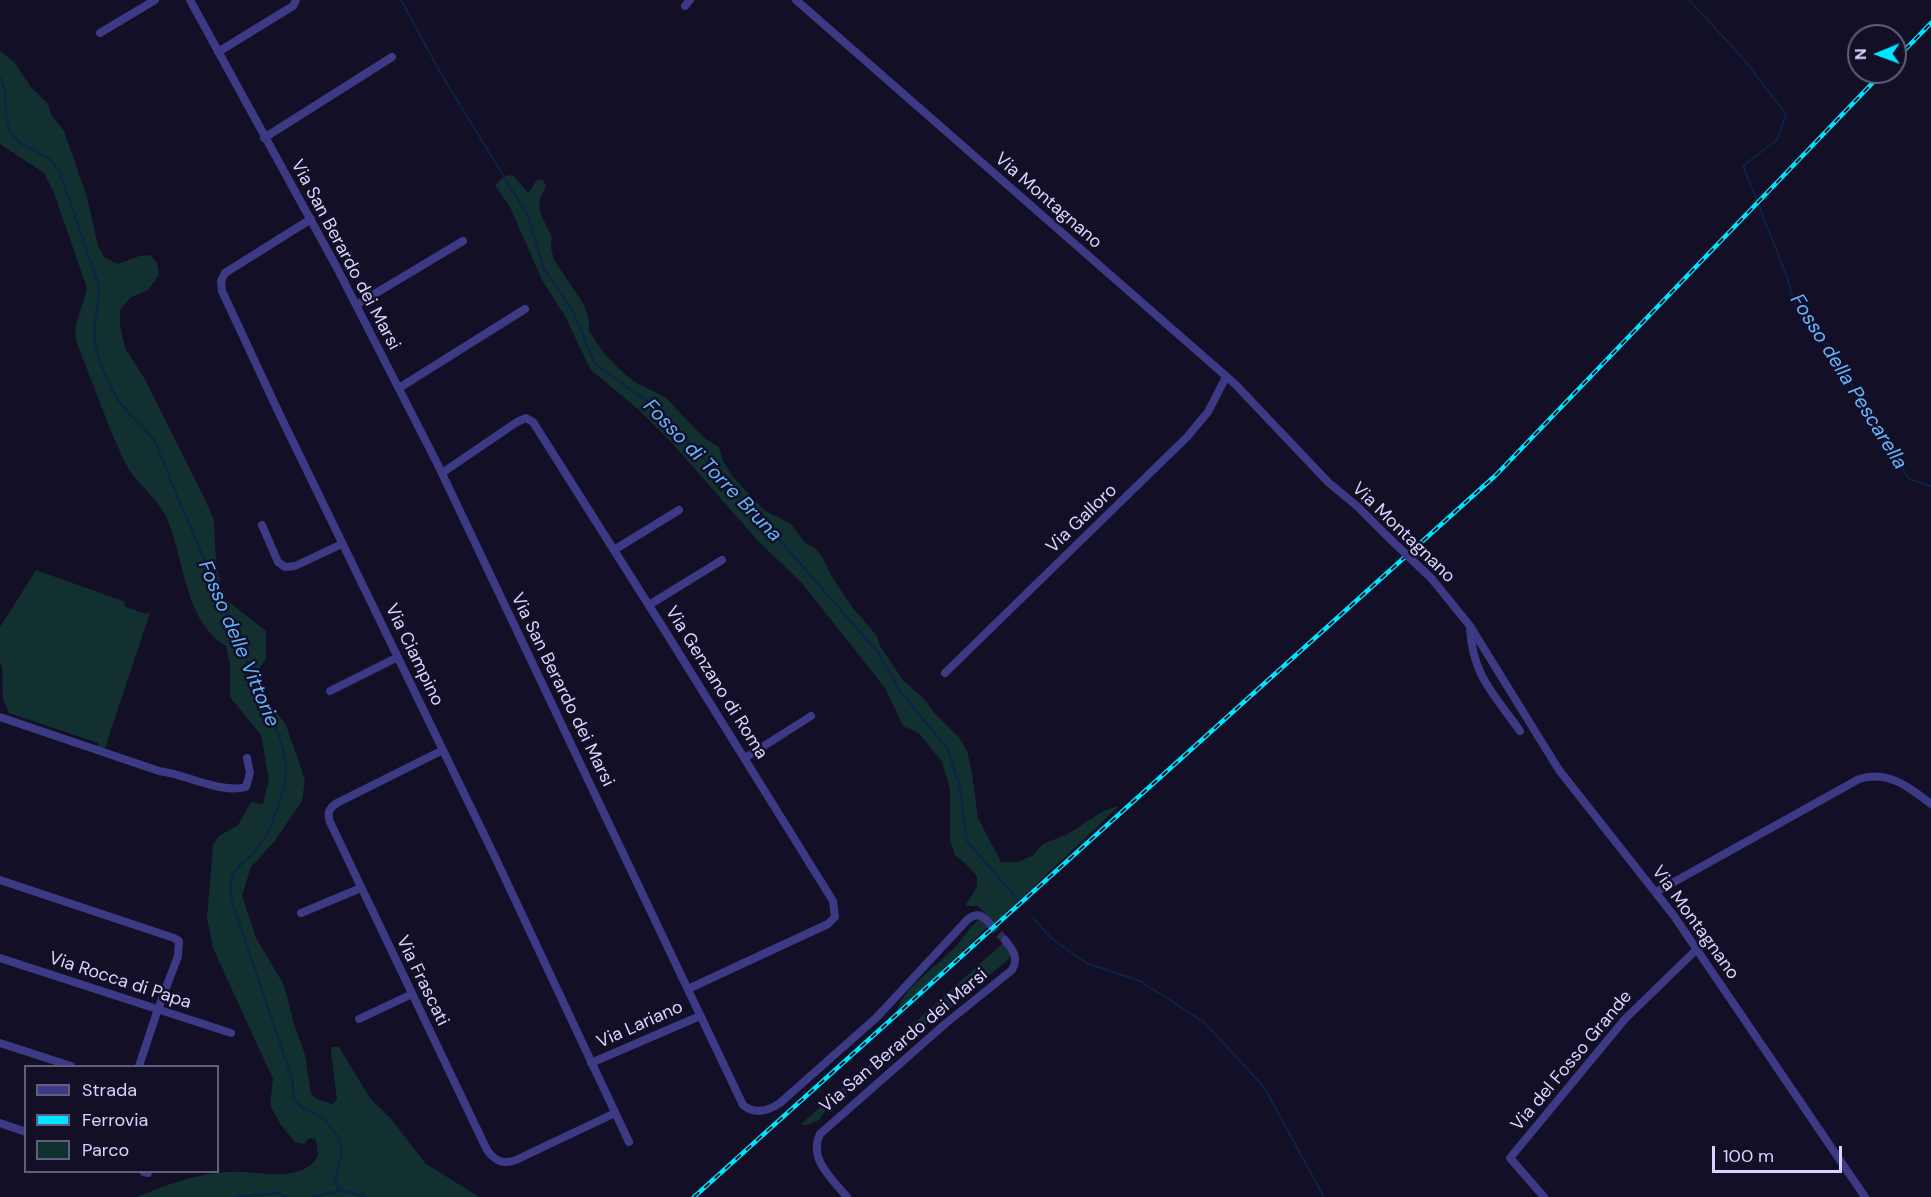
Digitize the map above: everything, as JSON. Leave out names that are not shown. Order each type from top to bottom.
[{"type":"street","points":[[100,33],[155,0]]},
{"type":"street","name":"Via San Berardo dei Marsi","points":[[190,0],[264,138],[311,219],[442,473],[742,1102],[751,1110],[765,1110],[783,1101],[872,1021],[970,918],[981,915],[991,925]]},
{"type":"street","points":[[218,52],[293,6],[296,0]]},
{"type":"street","name":"Via Montagnano","points":[[796,0],[1226,377],[1328,482],[1432,579],[1470,626],[1559,770],[1656,892],[1865,1197]]},
{"type":"street","points":[[264,138],[392,57]]},
{"type":"street","name":"Via Ciampino","points":[[311,219],[228,270],[221,284],[278,411],[443,750],[629,1142]]},
{"type":"street","points":[[356,305],[463,241]]},
{"type":"street","points":[[399,388],[525,309]]},
{"type":"street","name":"Via Galloro","points":[[945,673],[1187,437],[1208,412],[1226,377]]},
{"type":"street","name":"Via Genzano di Roma","points":[[442,473],[513,424],[523,419],[530,419],[830,895],[835,906],[834,917],[828,924],[687,989]]},
{"type":"street","points":[[614,550],[680,510]]},
{"type":"street","points":[[262,525],[278,562],[285,567],[295,566],[342,544]]},
{"type":"street","points":[[649,605],[722,561]]},
{"type":"street","points":[[1470,626],[1472,653],[1477,668],[1520,731]]},
{"type":"street","points":[[330,691],[398,657]]},
{"type":"street","points":[[745,758],[811,716]]},
{"type":"street","points":[[0,717],[159,771],[175,773],[228,789],[246,788],[250,773],[247,758]]},
{"type":"street","name":"Via Frascati","points":[[443,750],[337,803],[330,809],[328,814],[330,822],[360,888],[487,1150],[494,1159],[505,1163],[516,1160],[615,1113]]},
{"type":"street","points":[[1656,892],[1859,778],[1877,776],[1894,780],[1913,790],[1931,804]]},
{"type":"street","points":[[0,880],[176,939],[180,945],[178,956],[139,1065]]},
{"type":"street","points":[[302,913],[360,888]]},
{"type":"street","name":"Via San Berardo dei Marsi","points":[[847,1197],[818,1159],[816,1147],[822,1131],[945,1024],[1012,970],[1016,963],[1015,956],[1005,940]]},
{"type":"street","name":"Via del Fosso Grande","points":[[1544,1197],[1508,1156],[1625,1019],[1697,950]]},
{"type":"street","name":"Via Rocca di Papa","points":[[0,958],[231,1033]]},
{"type":"street","points":[[359,1019],[412,994]]},
{"type":"street","name":"Via Lariano","points":[[591,1063],[700,1016]]},
{"type":"street","points":[[0,1043],[68,1065]]},
{"type":"street","points":[[0,1123],[24,1131]]},
{"type":"green space","points":[[0,51],[14,62],[31,87],[48,104],[52,116],[64,131],[87,197],[98,246],[105,258],[118,264],[139,256],[150,255],[157,263],[159,275],[148,290],[130,298],[120,310],[120,325],[125,348],[146,381],[214,520],[216,564],[224,598],[266,631],[266,658],[257,673],[267,700],[286,725],[305,780],[302,801],[274,842],[251,867],[242,896],[256,938],[284,985],[305,1055],[311,1094],[317,1099],[332,1104],[337,1100],[331,1052],[332,1047],[339,1047],[370,1098],[392,1120],[425,1163],[479,1197],[137,1197],[181,1181],[215,1173],[291,1173],[310,1165],[318,1155],[316,1140],[309,1138],[304,1144],[295,1142],[281,1125],[270,1105],[273,1079],[213,948],[207,918],[213,845],[219,836],[238,825],[251,802],[263,804],[269,780],[261,735],[230,697],[230,665],[226,646],[212,635],[194,607],[168,521],[159,505],[125,463],[77,344],[77,322],[87,288],[54,193],[44,173],[0,144]]},
{"type":"green space","points":[[513,175],[528,193],[537,180],[543,180],[546,186],[539,201],[541,215],[552,237],[551,248],[554,260],[583,303],[589,320],[589,331],[603,352],[633,381],[665,397],[704,438],[719,447],[723,461],[733,477],[764,510],[791,524],[805,543],[814,547],[852,607],[877,636],[880,646],[903,680],[958,736],[967,751],[978,818],[1001,862],[1017,862],[1032,856],[1043,844],[1068,834],[1103,811],[1119,806],[995,923],[978,906],[965,906],[977,887],[977,877],[955,855],[950,840],[950,789],[942,762],[919,733],[903,726],[885,688],[801,582],[758,541],[673,444],[640,411],[590,369],[566,318],[542,280],[510,207],[495,185],[505,176]]},
{"type":"green space","points":[[36,570],[123,601],[126,607],[146,614],[150,613],[105,748],[98,747],[98,743],[9,713],[3,699],[0,627]]},
{"type":"green space","points":[[981,918],[988,927],[898,1011],[903,997],[918,980],[953,949]]},
{"type":"green space","points":[[1003,943],[1011,953],[1008,960],[959,999],[948,1011],[916,1032],[892,1054],[886,1054],[883,1051]]},
{"type":"green space","points":[[881,1054],[864,1078],[841,1099],[828,1107],[819,1120],[804,1126],[801,1124]]},
{"type":"waterway","name":"Fosso di Torre Bruna","points":[[401,0],[440,72],[528,216],[544,269],[573,311],[595,364],[651,404],[751,507],[880,655],[899,690],[947,748],[959,783],[967,841],[1018,900]]},
{"type":"waterway","name":"Fosso della Pescarella","points":[[1689,0],[1741,56],[1786,114],[1777,140],[1743,166],[1786,274],[1794,302],[1830,348],[1909,479],[1931,486]]},
{"type":"waterway","name":"Fosso delle Vittorie","points":[[0,77],[5,91],[6,116],[10,133],[20,143],[48,158],[59,170],[98,283],[99,299],[95,342],[103,370],[119,402],[147,431],[156,444],[280,738],[286,769],[281,797],[265,838],[233,874],[232,902],[292,1078],[294,1098],[300,1106],[324,1119],[339,1138],[342,1153],[335,1181],[338,1189],[366,1197]]},
{"type":"waterway","name":"Fosso di Torre Bruna","points":[[1033,918],[1051,938],[1086,963],[1140,981],[1204,1022],[1264,1087],[1324,1197]]},
{"type":"waterway","points":[[313,1197],[342,1190]]},
{"type":"waterway","points":[[234,1197],[277,1193],[286,1197]]},
{"type":"tunnel","points":[[991,925],[1005,940]]},
{"type":"railway","points":[[1907,48],[1931,23]]},
{"type":"railway","points":[[694,1197],[1496,475],[1871,84]]}]
